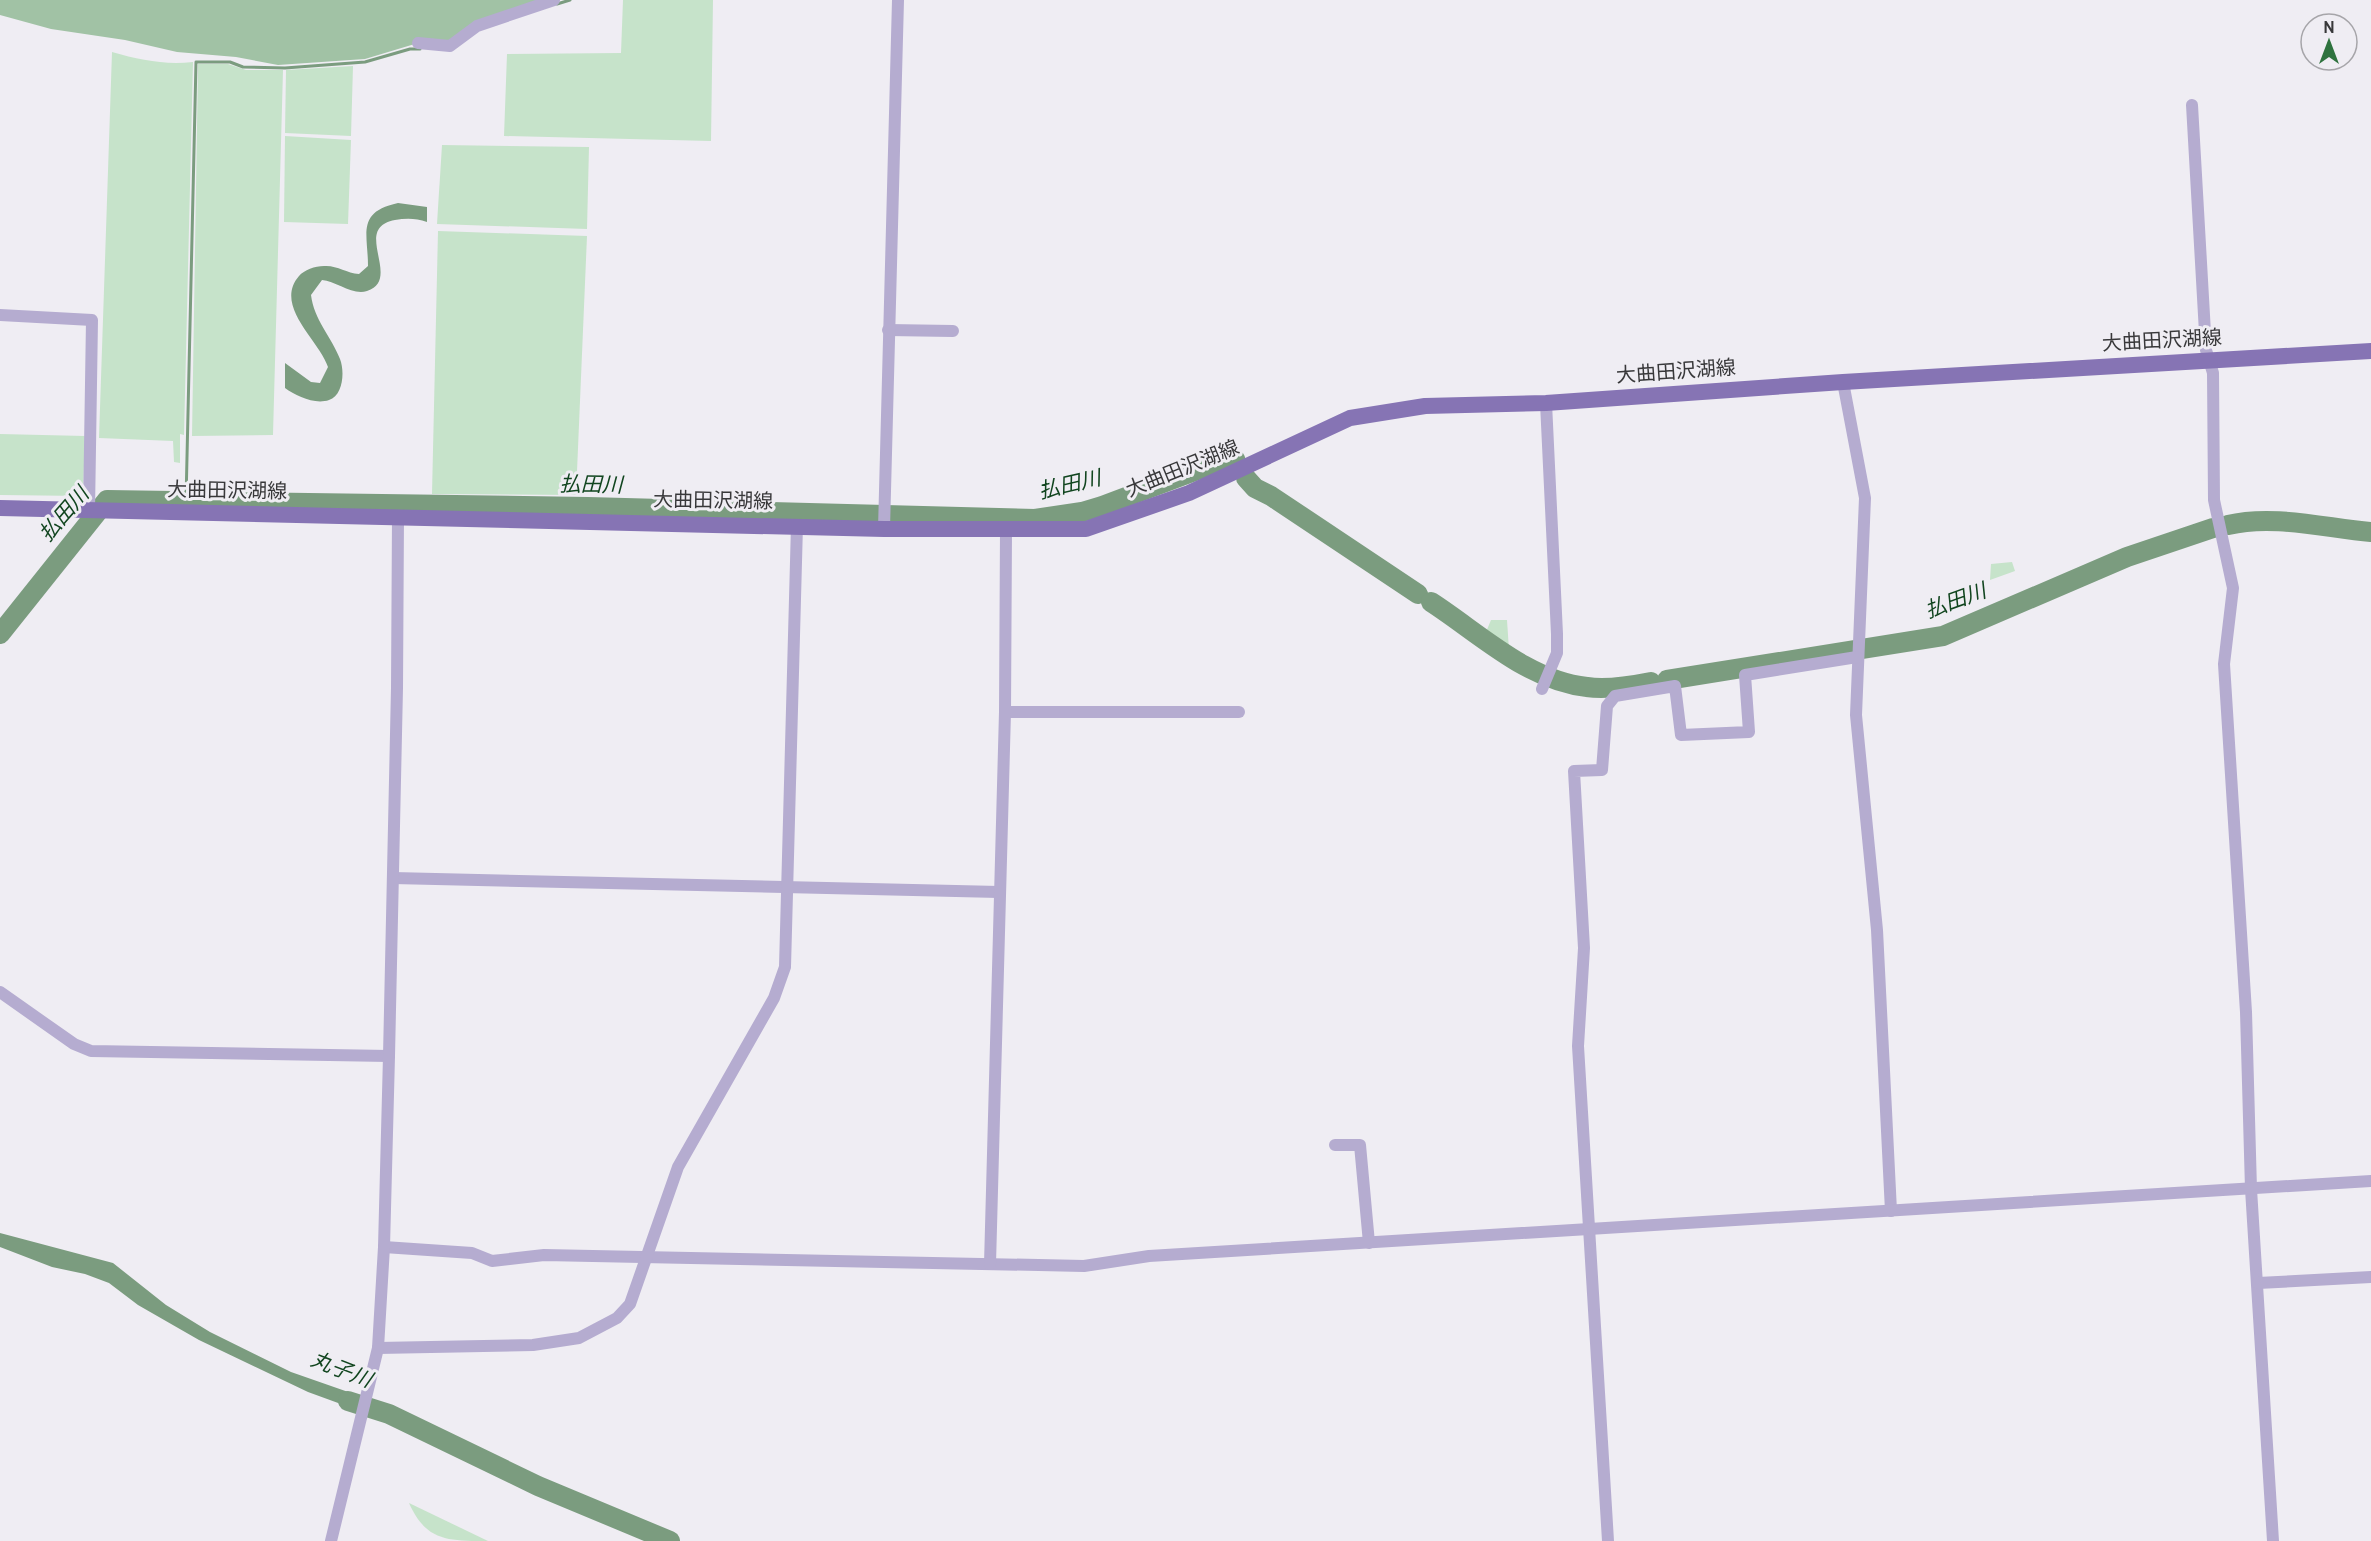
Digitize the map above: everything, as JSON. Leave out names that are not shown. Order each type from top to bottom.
[{"type":"main road","name":"大曲田沢湖線","points":[[0,508],[1006,531],[1086,529],[1189,493],[1350,418],[1425,406],[1546,403],[1843,382],[2371,351]]},
{"type":"street","points":[[418,43],[450,45],[477,26],[554,0]]},
{"type":"street","points":[[884,528],[898,0]]},
{"type":"street","points":[[2192,105],[2206,350],[2213,373],[2214,500],[2233,588],[2224,664],[2246,1011],[2251,1188],[2273,1541]]},
{"type":"street","points":[[0,315],[92,320],[93,511]]},
{"type":"street","points":[[888,330],[953,331]]},
{"type":"street","points":[[1843,382],[1865,498],[1856,715],[1876,930],[1891,1211]]},
{"type":"street","points":[[1542,689],[1553,665],[1557,634],[1546,403]]},
{"type":"street","points":[[331,1541],[376,1351],[384,1247],[393,878],[398,516]]},
{"type":"street","points":[[376,1351],[533,1345],[579,1338],[617,1318],[630,1304],[678,1167],[780,983],[785,967],[789,886],[797,525]]},
{"type":"street","points":[[990,1264],[1005,712],[1006,531]]},
{"type":"street","points":[[1608,1541],[1578,1046],[1584,948],[1574,771],[1602,770],[1607,706],[1615,696],[1675,686],[1681,735],[1749,732],[1745,675],[1857,657]]},
{"type":"street","points":[[1005,712],[1239,712]]},
{"type":"street","points":[[393,878],[999,892]]},
{"type":"street","points":[[0,992],[74,1044],[91,1051],[389,1056]]},
{"type":"street","points":[[1335,1145],[1360,1145],[1369,1243]]},
{"type":"street","points":[[384,1247],[472,1253],[492,1261],[544,1255],[1084,1266],[1130,1258],[2371,1181]]},
{"type":"street","points":[[2258,1282],[2371,1277]]},
{"type":"shaded area","points":[[0,0],[554,0],[477,26],[450,46],[418,43],[365,59],[278,65],[236,57],[177,52],[125,40],[51,29],[0,15]]},
{"type":"shaded area","points":[[623,0],[713,0],[711,141],[504,136],[507,54],[621,53]]},
{"type":"shaded area","points":[[112,52],[152,61],[193,62],[184,435],[180,434],[180,463],[174,462],[173,441],[99,438]]},
{"type":"shaded area","points":[[198,64],[228,64],[246,70],[283,70],[273,435],[192,436]]},
{"type":"shaded area","points":[[353,66],[351,136],[285,133],[286,70]]},
{"type":"shaded area","points":[[285,136],[351,140],[348,224],[284,222]]},
{"type":"shaded area","points":[[442,145],[589,147],[587,229],[437,224]]},
{"type":"shaded area","points":[[398,203],[427,207],[427,222],[403,219],[383,225],[377,233],[376,243],[380,265],[377,285],[367,291],[356,292],[322,280],[311,295],[319,320],[342,364],[340,389],[334,398],[324,401],[306,399],[295,394],[285,388],[285,363],[311,382],[320,383],[328,367],[295,311],[291,299],[292,287],[301,274],[317,267],[333,267],[359,274],[368,266],[366,234],[370,218],[385,207]]},
{"type":"shaded area","points":[[438,231],[587,236],[576,495],[432,494]]},
{"type":"shaded area","points":[[0,434],[85,436],[83,496],[0,495]]},
{"type":"shaded area","points":[[2012,562],[2015,571],[1990,580],[1991,564]]},
{"type":"shaded area","points":[[1491,620],[1507,620],[1509,650],[1486,632]]},
{"type":"shaded area","points":[[0,1233],[113,1263],[166,1305],[210,1332],[291,1372],[374,1401],[371,1415],[308,1392],[199,1340],[138,1305],[109,1283],[85,1274],[52,1267],[0,1247]]},
{"type":"shaded area","points":[[409,1503],[488,1541],[449,1539],[439,1536],[423,1525]]},
{"type":"waterway","points":[[557,4],[570,0]]},
{"type":"waterway","points":[[186,501],[196,62],[230,62],[243,67],[285,68],[365,62],[410,49],[420,49]]},
{"type":"waterway","name":"払田川","points":[[0,634],[107,500],[588,507],[1035,519],[1082,512],[1224,460],[1235,459],[1236,462]]},
{"type":"waterway","name":"払田川","points":[[1246,478],[1255,488],[1271,496],[1418,594]]},
{"type":"waterway","name":"払田川","points":[[2228,525],[2281,521],[2371,532]]},
{"type":"waterway","name":"払田川","points":[[1667,680],[1943,636],[2127,557],[2213,528]]},
{"type":"waterway","name":"払田川","points":[[1431,602],[1505,654],[1544,676],[1565,683],[1595,688],[1651,682]]},
{"type":"waterway","name":"丸子川","points":[[348,1401],[389,1414],[538,1486],[670,1541]]}]
